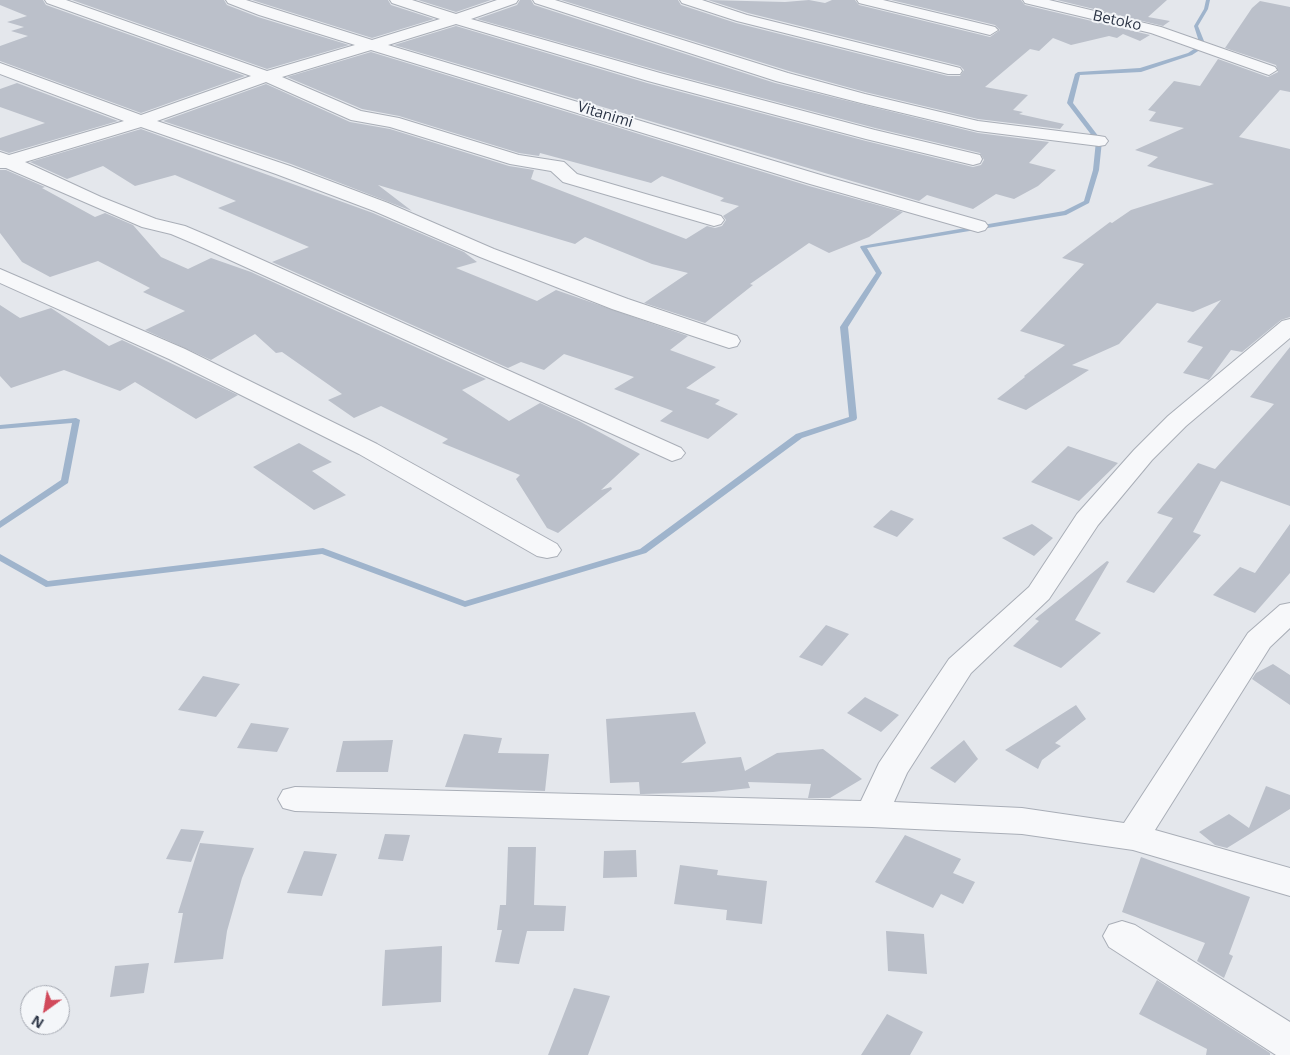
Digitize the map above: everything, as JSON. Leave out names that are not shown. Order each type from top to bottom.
[{"type":"street","points":[[52,0],[267,76],[339,110],[366,119],[393,122],[516,160],[557,166],[570,178],[714,220]]},
{"type":"street","name":"Vitanimi","points":[[232,0],[817,180],[978,226]]},
{"type":"street","points":[[397,0],[504,35],[663,80],[872,136],[972,159]]},
{"type":"street","points":[[3,161],[141,121],[267,76],[457,19],[511,0]]},
{"type":"street","points":[[540,0],[782,77],[861,98],[978,126],[1099,141]]},
{"type":"street","points":[[687,0],[742,18],[954,71]]},
{"type":"street","points":[[864,0],[990,30]]},
{"type":"street","name":"Betoko","points":[[1030,0],[1156,30],[1269,70],[1252,68],[1279,76]]},
{"type":"street","points":[[0,68],[141,121],[284,170],[381,207],[487,253],[620,304],[728,341]]},
{"type":"street","points":[[3,161],[149,223],[178,230],[204,241],[672,453]]},
{"type":"street","points":[[0,275],[177,354],[368,449],[547,550]]},
{"type":"street","points":[[872,814],[891,771],[960,666],[1039,594],[1087,520],[1143,455],[1177,421],[1290,326]]},
{"type":"street","points":[[1132,837],[1259,640],[1290,612]]},
{"type":"street","points":[[295,799],[872,814],[1022,821],[1132,837],[1290,882]]},
{"type":"street","points":[[1122,936],[1290,1043]]},
{"type":"building","points":[[0,0],[43,0],[46,5],[245,76],[141,113],[0,61],[0,46],[28,36],[11,31],[24,27],[7,22],[27,16],[0,5]]},
{"type":"building","points":[[72,0],[224,0],[227,5],[258,17],[349,45],[267,69]]},
{"type":"building","points":[[252,0],[388,0],[391,5],[434,19],[372,38]]},
{"type":"building","points":[[418,0],[491,0],[456,12]]},
{"type":"building","points":[[520,0],[531,0],[534,5],[775,83],[978,133],[1049,142],[1029,163],[1056,170],[1038,186],[1014,199],[996,194],[973,209],[927,195],[919,201],[394,45],[456,26],[647,83],[866,141],[973,167],[981,165],[984,160],[980,153],[875,128],[660,71],[477,19],[517,5]]},
{"type":"building","points":[[561,0],[678,0],[681,5],[736,23],[948,76],[960,76],[964,70],[960,66],[748,13],[708,0],[785,2],[809,0],[825,3],[832,0],[855,0],[859,5],[990,37],[1000,30],[995,25],[891,0],[1021,0],[1025,5],[1150,35],[1140,41],[1123,34],[1117,38],[1109,36],[1071,45],[1053,38],[1039,51],[1030,49],[985,87],[1028,95],[1013,110],[1023,112],[1019,114],[1064,124],[1060,129],[978,119],[865,92],[789,71]]},
{"type":"building","points":[[1057,0],[1167,0],[1148,17],[1170,21],[1163,26]]},
{"type":"building","points":[[1260,1],[1290,7],[1290,92],[1280,90],[1239,137],[1290,149],[1290,317],[1281,320],[1242,352],[1231,350],[1209,380],[1183,373],[1203,347],[1187,342],[1221,300],[1193,312],[1157,303],[1119,344],[1072,365],[1089,370],[1026,410],[997,399],[1065,345],[1020,331],[1084,264],[1062,258],[1110,222],[1112,223],[1131,210],[1214,184],[1147,166],[1158,157],[1135,150],[1184,128],[1149,121],[1156,112],[1148,110],[1174,81],[1200,86],[1218,59],[1268,77],[1278,72],[1276,65],[1225,48],[1252,8]]},
{"type":"building","points":[[371,52],[809,186],[903,212],[869,237],[829,253],[809,243],[750,284],[753,285],[705,323],[644,303],[688,273],[652,264],[585,237],[575,244],[378,185],[412,211],[291,164],[163,121],[266,84],[350,122],[390,129],[509,166],[534,170],[531,179],[686,239],[707,226],[715,228],[722,226],[726,220],[723,216],[739,206],[720,201],[724,198],[662,176],[651,183],[540,153],[539,156],[519,153],[399,116],[362,109],[287,77]]},
{"type":"building","points":[[17,83],[118,121],[9,153],[0,150],[0,138],[45,123],[0,107],[0,89]]},
{"type":"building","points":[[141,129],[373,213],[464,252],[477,262],[456,268],[537,301],[556,290],[688,336],[670,350],[716,367],[686,388],[720,400],[715,404],[738,414],[708,439],[660,421],[673,411],[614,389],[634,377],[564,354],[544,370],[521,362],[508,368],[272,262],[309,247],[218,208],[236,201],[175,175],[135,186],[103,166],[67,179],[30,162]]},
{"type":"building","points":[[0,170],[6,170],[45,187],[42,188],[95,217],[105,213],[133,225],[161,257],[188,269],[211,258],[251,272],[486,379],[462,390],[509,421],[540,403],[579,421],[640,454],[601,490],[611,487],[612,489],[558,533],[547,528],[516,479],[520,475],[442,443],[448,439],[381,406],[354,418],[328,400],[342,394],[282,352],[276,353],[255,334],[211,360],[145,330],[185,311],[143,292],[150,288],[98,261],[50,277],[22,262],[0,233]]},
{"type":"building","points":[[0,305],[20,318],[51,308],[109,346],[122,340],[238,395],[196,419],[135,382],[120,391],[64,370],[11,388],[0,376]]},
{"type":"building","points":[[1290,347],[1290,506],[1221,481],[1193,532],[1201,535],[1154,593],[1126,582],[1173,518],[1157,513],[1198,463],[1215,469],[1274,404],[1250,397]]},
{"type":"building","points":[[299,443],[332,462],[312,471],[346,495],[314,510],[253,467]]},
{"type":"building","points":[[1068,446],[1118,463],[1079,501],[1031,482]]},
{"type":"building","points":[[891,510],[914,519],[897,537],[873,527]]},
{"type":"building","points":[[1032,524],[1053,538],[1034,556],[1002,538]]},
{"type":"building","points":[[1290,524],[1290,573],[1255,613],[1213,595],[1240,567],[1255,573]]},
{"type":"building","points":[[1107,561],[1109,562],[1075,620],[1101,633],[1061,668],[1013,646],[1039,621],[1035,619]]},
{"type":"building","points":[[826,625],[849,634],[822,666],[799,657]]},
{"type":"building","points":[[1273,664],[1290,675],[1290,705],[1252,679],[1256,673]]},
{"type":"building","points":[[203,676],[240,684],[216,717],[178,710]]},
{"type":"building","points":[[865,697],[899,715],[881,732],[847,713]]},
{"type":"building","points":[[1076,705],[1086,719],[1055,743],[1061,746],[1042,760],[1038,769],[1005,750]]},
{"type":"building","points":[[695,712],[706,743],[681,763],[741,757],[745,771],[777,753],[823,749],[862,779],[830,798],[808,798],[811,784],[748,782],[750,788],[713,792],[640,794],[639,782],[610,783],[606,719]]},
{"type":"building","points":[[251,723],[289,728],[277,752],[237,748]]},
{"type":"building","points":[[464,734],[502,738],[498,753],[549,754],[545,791],[445,787]]},
{"type":"building","points":[[393,740],[388,772],[336,772],[343,741]]},
{"type":"building","points":[[964,740],[978,759],[955,783],[930,768]]},
{"type":"building","points":[[1266,786],[1290,795],[1290,809],[1227,848],[1215,845],[1199,832],[1229,814],[1249,828]]},
{"type":"building","points":[[181,829],[204,831],[191,862],[166,859]]},
{"type":"building","points":[[385,834],[410,835],[403,861],[378,859]]},
{"type":"building","points":[[905,835],[961,859],[953,873],[975,882],[963,904],[941,894],[933,908],[875,882]]},
{"type":"building","points":[[200,843],[254,848],[242,878],[227,931],[223,959],[174,963],[183,913],[178,913]]},
{"type":"building","points":[[508,847],[536,847],[534,905],[566,906],[564,931],[527,931],[519,964],[495,962],[502,930],[497,930],[500,905],[506,905]]},
{"type":"building","points":[[636,850],[637,877],[603,878],[604,851]]},
{"type":"building","points":[[304,851],[337,854],[322,896],[287,893]]},
{"type":"building","points":[[1141,857],[1250,897],[1229,954],[1233,956],[1224,978],[1197,961],[1205,943],[1122,912]]},
{"type":"building","points":[[680,865],[718,870],[717,875],[767,881],[762,924],[726,920],[727,910],[674,904]]},
{"type":"building","points":[[886,931],[924,934],[927,974],[888,971]]},
{"type":"building","points":[[442,946],[441,1002],[382,1006],[385,950]]},
{"type":"building","points":[[149,963],[144,993],[110,997],[115,966]]},
{"type":"building","points":[[1157,980],[1270,1053],[1270,1055],[1206,1055],[1207,1049],[1139,1014]]},
{"type":"building","points":[[574,988],[610,996],[588,1055],[548,1055]]},
{"type":"building","points":[[887,1014],[923,1032],[910,1055],[861,1055]]},
{"type":"waterway","points":[[0,557],[46,584],[323,551],[465,604],[643,551],[799,436],[853,418],[844,327],[879,273],[863,247],[1066,213],[1087,202],[1096,170],[1099,141],[1070,103],[1078,74],[1141,70],[1190,54],[1203,46],[1196,26],[1206,9],[1208,0]]},
{"type":"waterway","points":[[0,427],[76,420],[65,481],[0,525]]}]
